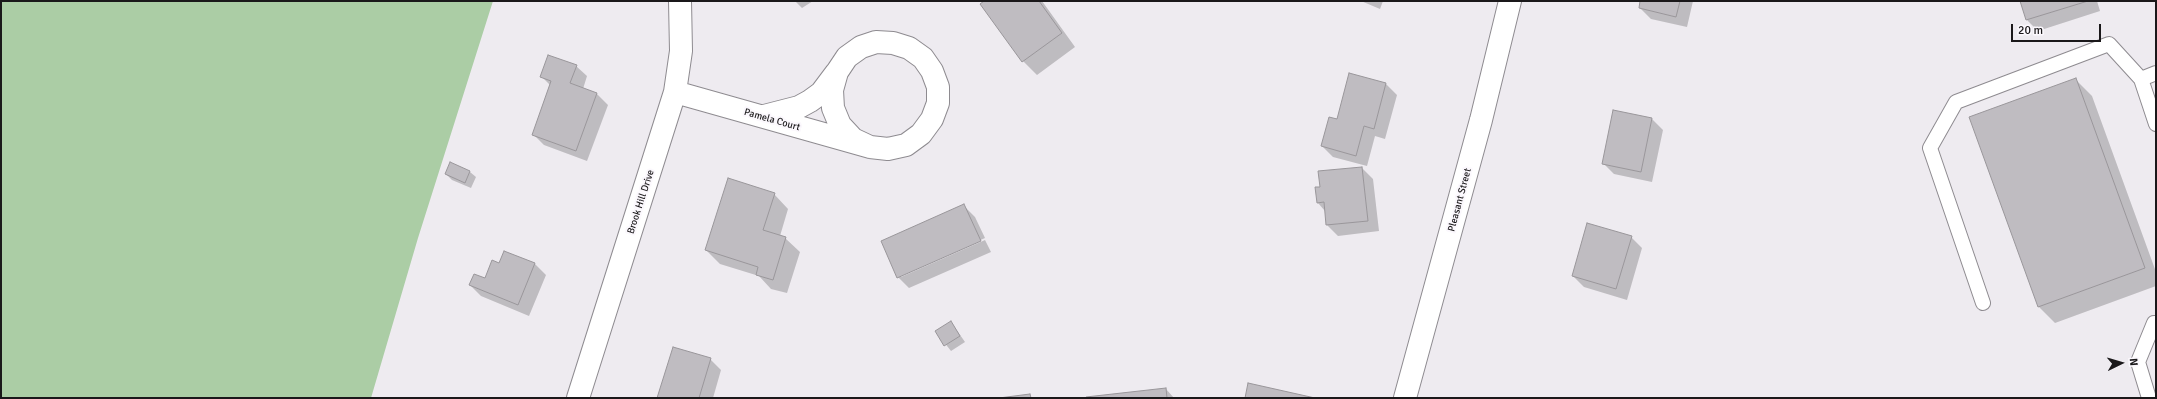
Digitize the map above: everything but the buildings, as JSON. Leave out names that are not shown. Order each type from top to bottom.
[{"type":"street","name":"Brook Hill Drive","points":[[578,398],[674,92],[682,51],[680,1]]},
{"type":"street","name":"Pleasant Street","points":[[1405,398],[1473,150],[1510,1]]},
{"type":"street","name":"Pamela Court","points":[[674,92],[870,147],[888,149],[894,148],[906,144],[921,134],[932,119],[938,103],[938,87],[932,71],[923,58],[909,48],[893,43],[876,42],[861,47],[847,57],[836,72],[832,90],[833,108],[840,125],[853,139],[870,147]]},
{"type":"street","points":[[762,116],[799,107],[810,101],[821,93],[836,72]]},
{"type":"lane","points":[[1983,304],[1930,148],[1956,102],[2109,44],[2141,79],[2156,124]]},
{"type":"lane","points":[[2141,79],[2156,73]]},
{"type":"lane","points":[[2149,398],[2138,362],[2155,323]]},
{"type":"green space","points":[[1,1],[493,1],[418,238],[371,398],[1,398]]}]
